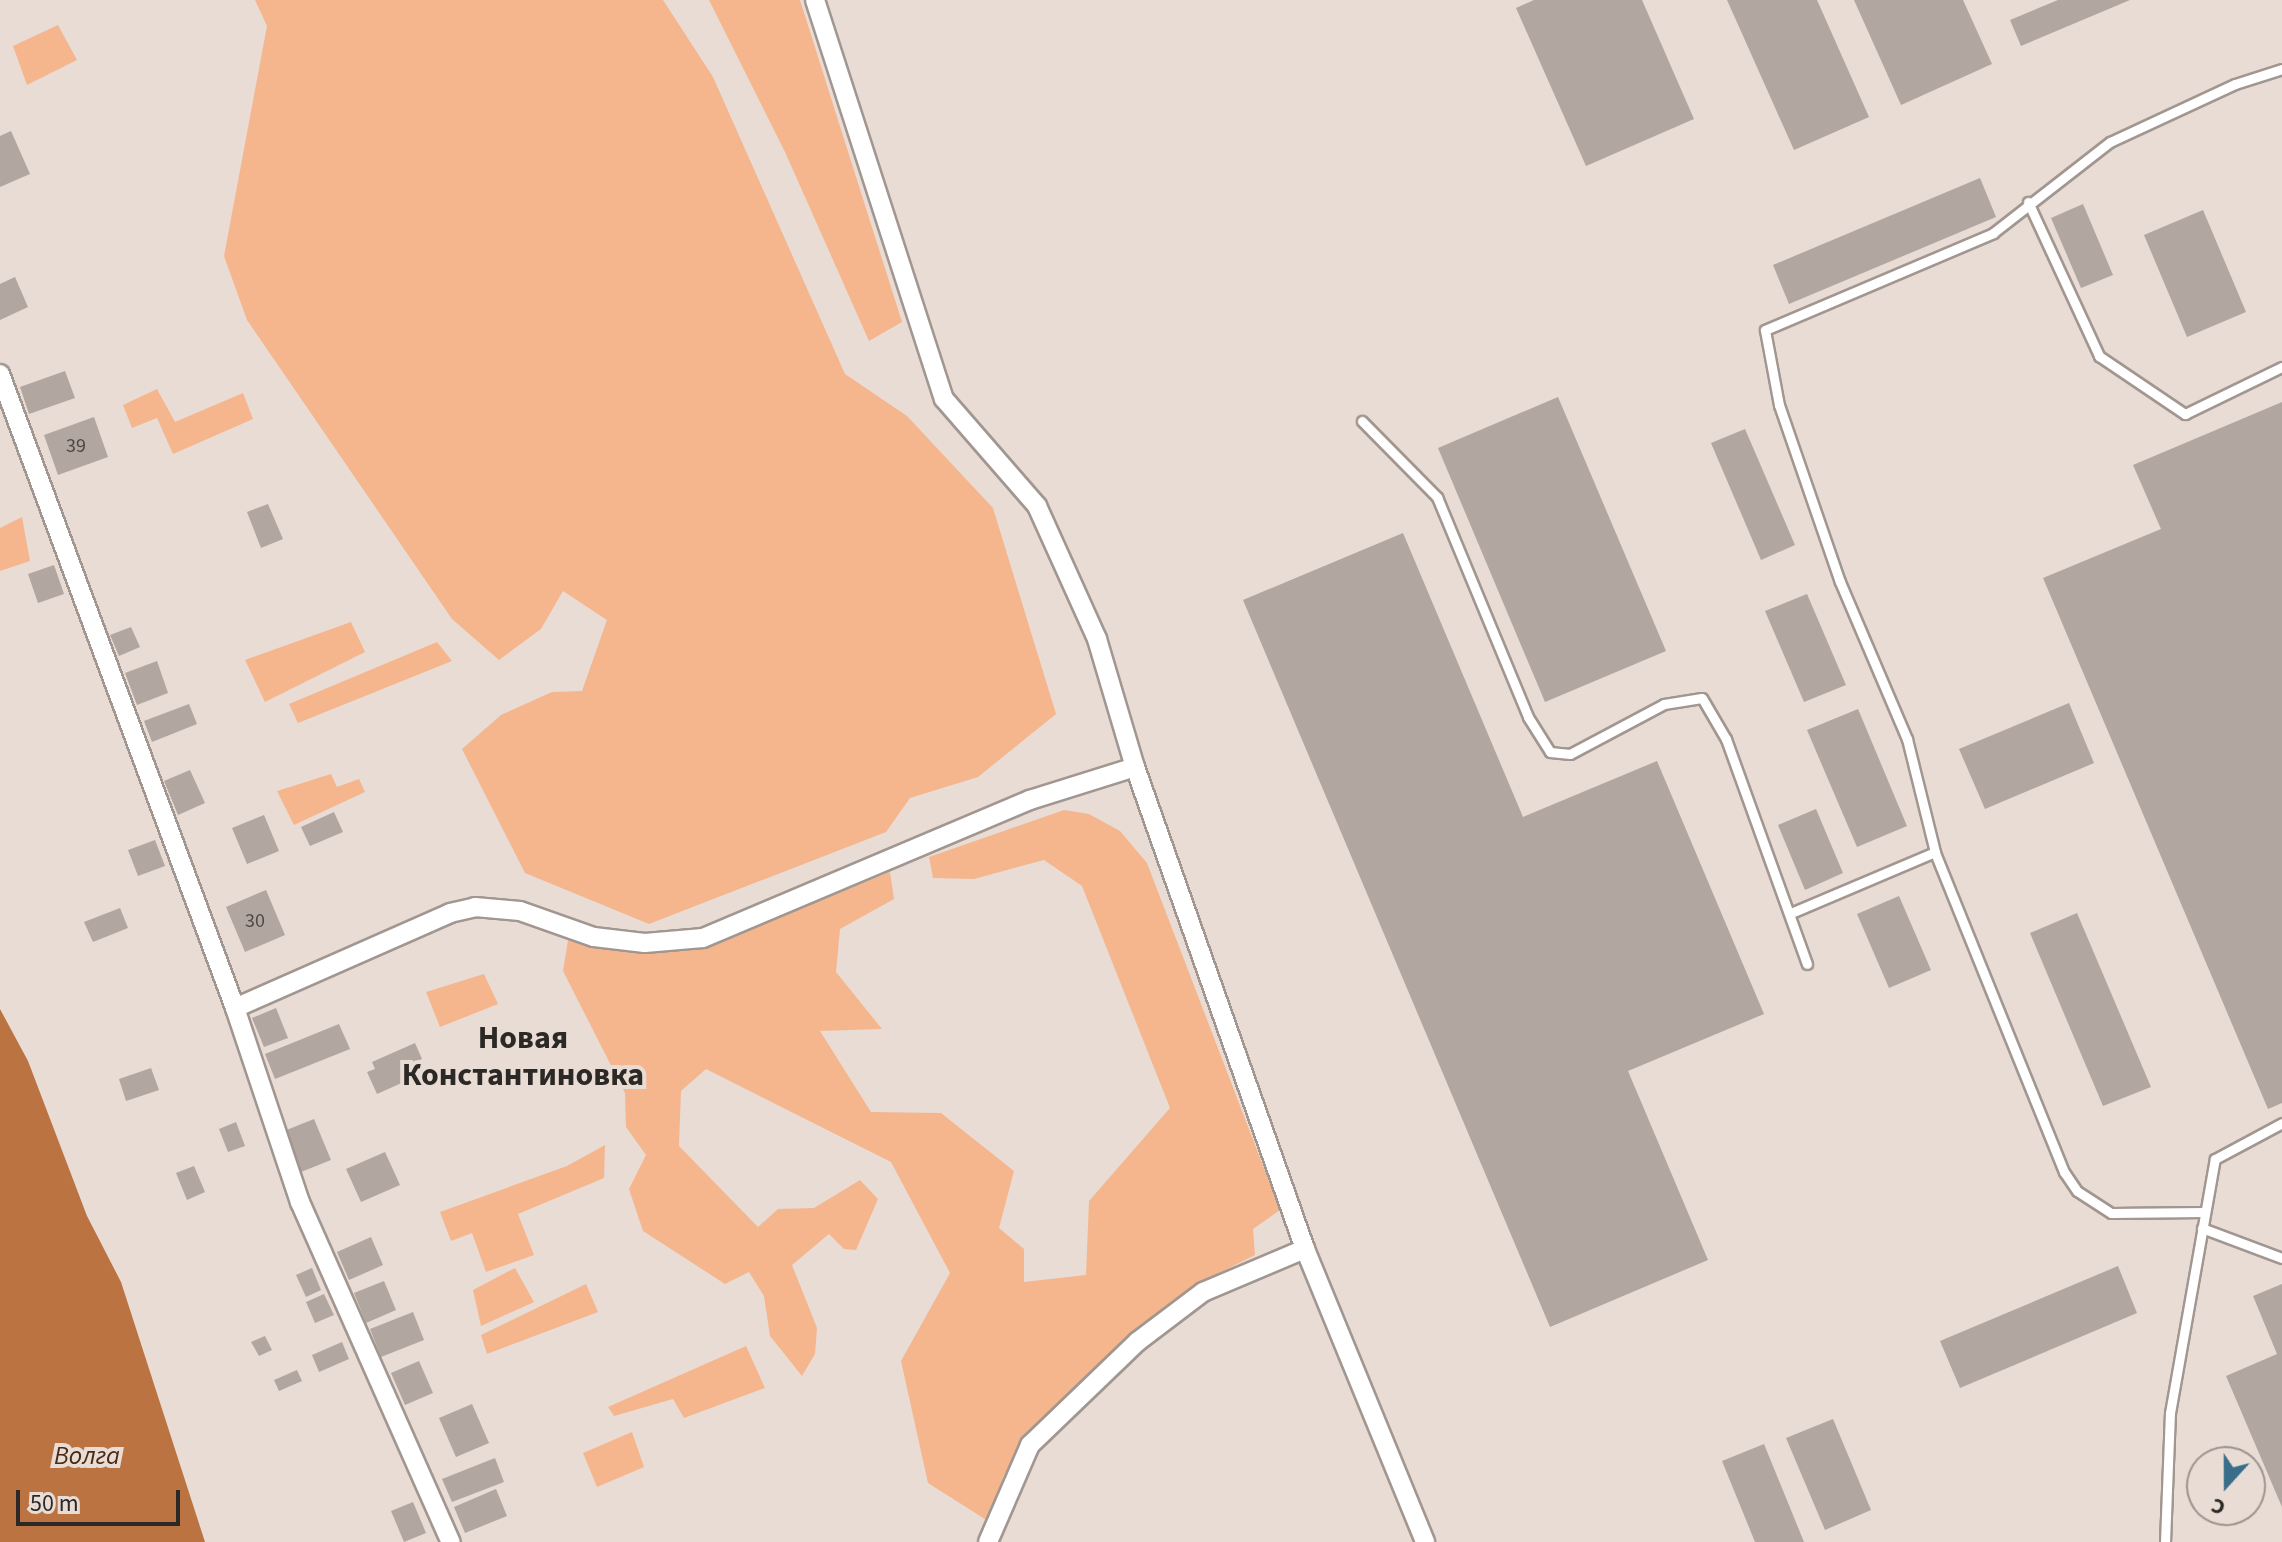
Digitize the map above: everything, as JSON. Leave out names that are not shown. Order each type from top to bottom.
[{"type":"street","points":[[815,0],[944,399],[1037,506],[1097,639],[1135,767],[1305,1249],[1425,1542]]},
{"type":"street","points":[[0,374],[235,1008],[300,1202],[451,1542]]},
{"type":"street","points":[[235,1008],[450,913],[475,907],[520,911],[594,937],[645,943],[703,938],[1030,800],[1135,767]]},
{"type":"street","points":[[988,1542],[1030,1445],[1137,1342],[1203,1292],[1305,1249]]},
{"type":"lane","points":[[2205,1212],[2111,1213],[2077,1191],[2064,1172],[1935,852],[1907,739],[1840,582],[1779,405],[1765,330],[1993,233],[2028,202],[2110,142],[2235,84],[2282,69]]},
{"type":"lane","points":[[2028,202],[2099,356],[2185,414],[2282,367]]},
{"type":"lane","points":[[1362,421],[1437,497],[1528,717],[1550,752],[1570,754],[1664,704],[1702,698],[1726,739],[1807,964]]},
{"type":"lane","points":[[1791,913],[1935,852]]},
{"type":"lane","points":[[2165,1542],[2170,1413],[2215,1159],[2282,1123]]},
{"type":"lane","points":[[2202,1228],[2282,1258]]},
{"type":"shaded area","points":[[255,0],[663,0],[713,77],[845,374],[907,416],[993,508],[1056,714],[978,777],[910,798],[886,832],[649,924],[525,873],[462,749],[501,715],[552,692],[582,691],[607,620],[563,591],[541,629],[499,660],[452,619],[247,320],[224,256],[267,26]]},
{"type":"shaded area","points":[[709,0],[800,0],[902,322],[869,341],[785,152]]},
{"type":"shaded area","points":[[58,25],[77,60],[27,85],[13,46]]},
{"type":"shaded area","points":[[157,389],[175,422],[243,393],[253,419],[173,454],[157,418],[132,428],[123,405]]},
{"type":"shaded area","points":[[22,517],[30,561],[0,571],[0,528]]},
{"type":"shaded area","points":[[351,622],[365,652],[265,702],[245,660]]},
{"type":"shaded area","points":[[437,642],[452,661],[298,723],[289,704]]},
{"type":"shaded area","points":[[331,774],[337,787],[359,779],[365,792],[294,825],[277,791]]},
{"type":"shaded area","points":[[1064,810],[1089,814],[1120,831],[1147,863],[1280,1210],[1253,1229],[1255,1255],[1199,1283],[1127,1342],[1028,1439],[1004,1475],[988,1521],[928,1483],[901,1361],[950,1273],[891,1162],[706,1069],[681,1091],[679,1146],[758,1227],[778,1209],[814,1208],[860,1180],[878,1199],[856,1250],[844,1249],[829,1234],[792,1265],[817,1328],[815,1354],[802,1376],[770,1336],[764,1296],[749,1272],[725,1284],[643,1231],[629,1189],[646,1155],[626,1127],[625,1093],[563,971],[569,934],[638,952],[705,948],[890,872],[894,899],[840,929],[836,972],[882,1029],[820,1031],[871,1112],[941,1113],[1014,1171],[999,1228],[1024,1249],[1024,1282],[1086,1275],[1089,1201],[1170,1108],[1082,886],[1044,860],[974,879],[933,878],[929,857]]},
{"type":"shaded area","points":[[484,974],[498,1004],[440,1027],[426,992]]},
{"type":"shaded area","points":[[605,1145],[604,1178],[518,1214],[534,1255],[486,1272],[472,1233],[451,1241],[440,1212],[567,1166]]},
{"type":"shaded area","points":[[515,1268],[534,1302],[481,1326],[473,1290]]},
{"type":"shaded area","points":[[586,1284],[598,1312],[487,1354],[481,1335]]},
{"type":"shaded area","points":[[746,1346],[765,1388],[684,1418],[673,1399],[614,1416],[608,1407]]},
{"type":"shaded area","points":[[632,1432],[644,1467],[597,1487],[583,1453]]},
{"type":"water","name":"Волга","points":[[0,1009],[28,1061],[87,1216],[121,1282],[205,1542],[0,1542]]},
{"type":"building","points":[[1534,0],[1642,0],[1694,119],[1586,166],[1516,8]]},
{"type":"building","points":[[1727,0],[1817,0],[1869,117],[1794,150]]},
{"type":"building","points":[[1854,0],[1963,0],[1992,64],[1901,105]]},
{"type":"building","points":[[2058,0],[2130,0],[2021,46],[2010,20]]},
{"type":"building","points":[[11,131],[30,174],[0,187],[0,136]]},
{"type":"building","points":[[1980,178],[1996,217],[1789,304],[1773,265]]},
{"type":"building","points":[[2083,204],[2113,275],[2081,288],[2051,218]]},
{"type":"building","points":[[2203,210],[2246,312],[2187,337],[2144,235]]},
{"type":"building","points":[[15,277],[28,307],[0,320],[0,284]]},
{"type":"building","points":[[65,371],[75,398],[29,414],[20,387]]},
{"type":"building","points":[[1558,397],[1666,651],[1545,702],[1438,448]]},
{"type":"building","points":[[2282,402],[2282,1103],[2268,1109],[2043,578],[2161,529],[2133,465]]},
{"type":"building","points":[[94,417],[108,457],[58,475],[44,435]]},
{"type":"building","points":[[1745,429],[1795,545],[1761,560],[1711,443]]},
{"type":"building","points":[[268,504],[283,539],[261,548],[247,512]]},
{"type":"building","points":[[1403,533],[1523,817],[1657,761],[1764,1014],[1628,1071],[1708,1260],[1550,1327],[1243,600]]},
{"type":"building","points":[[54,565],[64,594],[38,603],[28,574]]},
{"type":"building","points":[[1807,594],[1846,685],[1804,702],[1765,611]]},
{"type":"building","points":[[131,627],[140,647],[119,656],[110,635]]},
{"type":"building","points":[[157,661],[168,693],[137,705],[125,673]]},
{"type":"building","points":[[2069,703],[2094,763],[1985,809],[1959,749]]},
{"type":"building","points":[[189,704],[197,724],[152,742],[144,721]]},
{"type":"building","points":[[1858,709],[1907,826],[1857,847],[1807,730]]},
{"type":"building","points":[[190,770],[205,803],[178,815],[164,781]]},
{"type":"building","points":[[1816,809],[1843,873],[1805,890],[1778,825]]},
{"type":"building","points":[[334,812],[343,832],[310,846],[301,827]]},
{"type":"building","points":[[264,815],[279,851],[247,864],[232,828]]},
{"type":"building","points":[[155,840],[165,866],[138,876],[128,850]]},
{"type":"building","points":[[266,890],[285,935],[245,952],[226,907]]},
{"type":"building","points":[[1899,896],[1931,970],[1889,988],[1857,914]]},
{"type":"building","points":[[120,908],[128,928],[93,942],[84,922]]},
{"type":"building","points":[[2077,913],[2151,1087],[2103,1106],[2030,933]]},
{"type":"building","points":[[276,1008],[288,1038],[264,1047],[252,1018]]},
{"type":"building","points":[[339,1024],[350,1049],[275,1079],[265,1054]]},
{"type":"building","points":[[415,1043],[422,1059],[401,1069],[406,1081],[377,1094],[367,1072],[375,1069],[372,1062]]},
{"type":"building","points":[[151,1068],[159,1090],[126,1101],[119,1079]]},
{"type":"building","points":[[314,1119],[331,1160],[301,1172],[284,1131]]},
{"type":"building","points":[[236,1122],[245,1146],[228,1152],[219,1129]]},
{"type":"building","points":[[385,1152],[400,1185],[361,1202],[346,1169]]},
{"type":"building","points":[[194,1166],[205,1192],[187,1200],[176,1173]]},
{"type":"building","points":[[371,1237],[383,1265],[349,1280],[337,1252]]},
{"type":"building","points":[[2118,1266],[2137,1313],[1960,1388],[1940,1341]]},
{"type":"building","points":[[312,1268],[321,1290],[306,1297],[296,1275]]},
{"type":"building","points":[[384,1281],[396,1310],[366,1323],[354,1293]]},
{"type":"building","points":[[2282,1284],[2282,1507],[2266,1470],[2266,1446],[2256,1446],[2226,1376],[2277,1354],[2253,1296]]},
{"type":"building","points":[[324,1294],[334,1315],[315,1323],[306,1302]]},
{"type":"building","points":[[413,1312],[424,1340],[381,1357],[370,1329]]},
{"type":"building","points":[[265,1336],[272,1350],[259,1356],[251,1342]]},
{"type":"building","points":[[342,1342],[349,1359],[319,1372],[312,1355]]},
{"type":"building","points":[[419,1361],[433,1393],[405,1405],[391,1373]]},
{"type":"building","points":[[297,1370],[302,1381],[279,1391],[274,1380]]},
{"type":"building","points":[[472,1404],[489,1443],[456,1457],[439,1418]]},
{"type":"building","points":[[1833,1419],[1871,1510],[1825,1530],[1786,1438]]},
{"type":"building","points":[[1764,1444],[1804,1542],[1755,1542],[1722,1461]]},
{"type":"building","points":[[495,1458],[504,1482],[452,1502],[442,1479]]},
{"type":"building","points":[[496,1489],[507,1516],[465,1533],[454,1507]]},
{"type":"building","points":[[413,1502],[426,1533],[404,1542],[391,1511]]},
{"type":"district","name":"Новая Константиновка","points":[[523,1058]]}]
